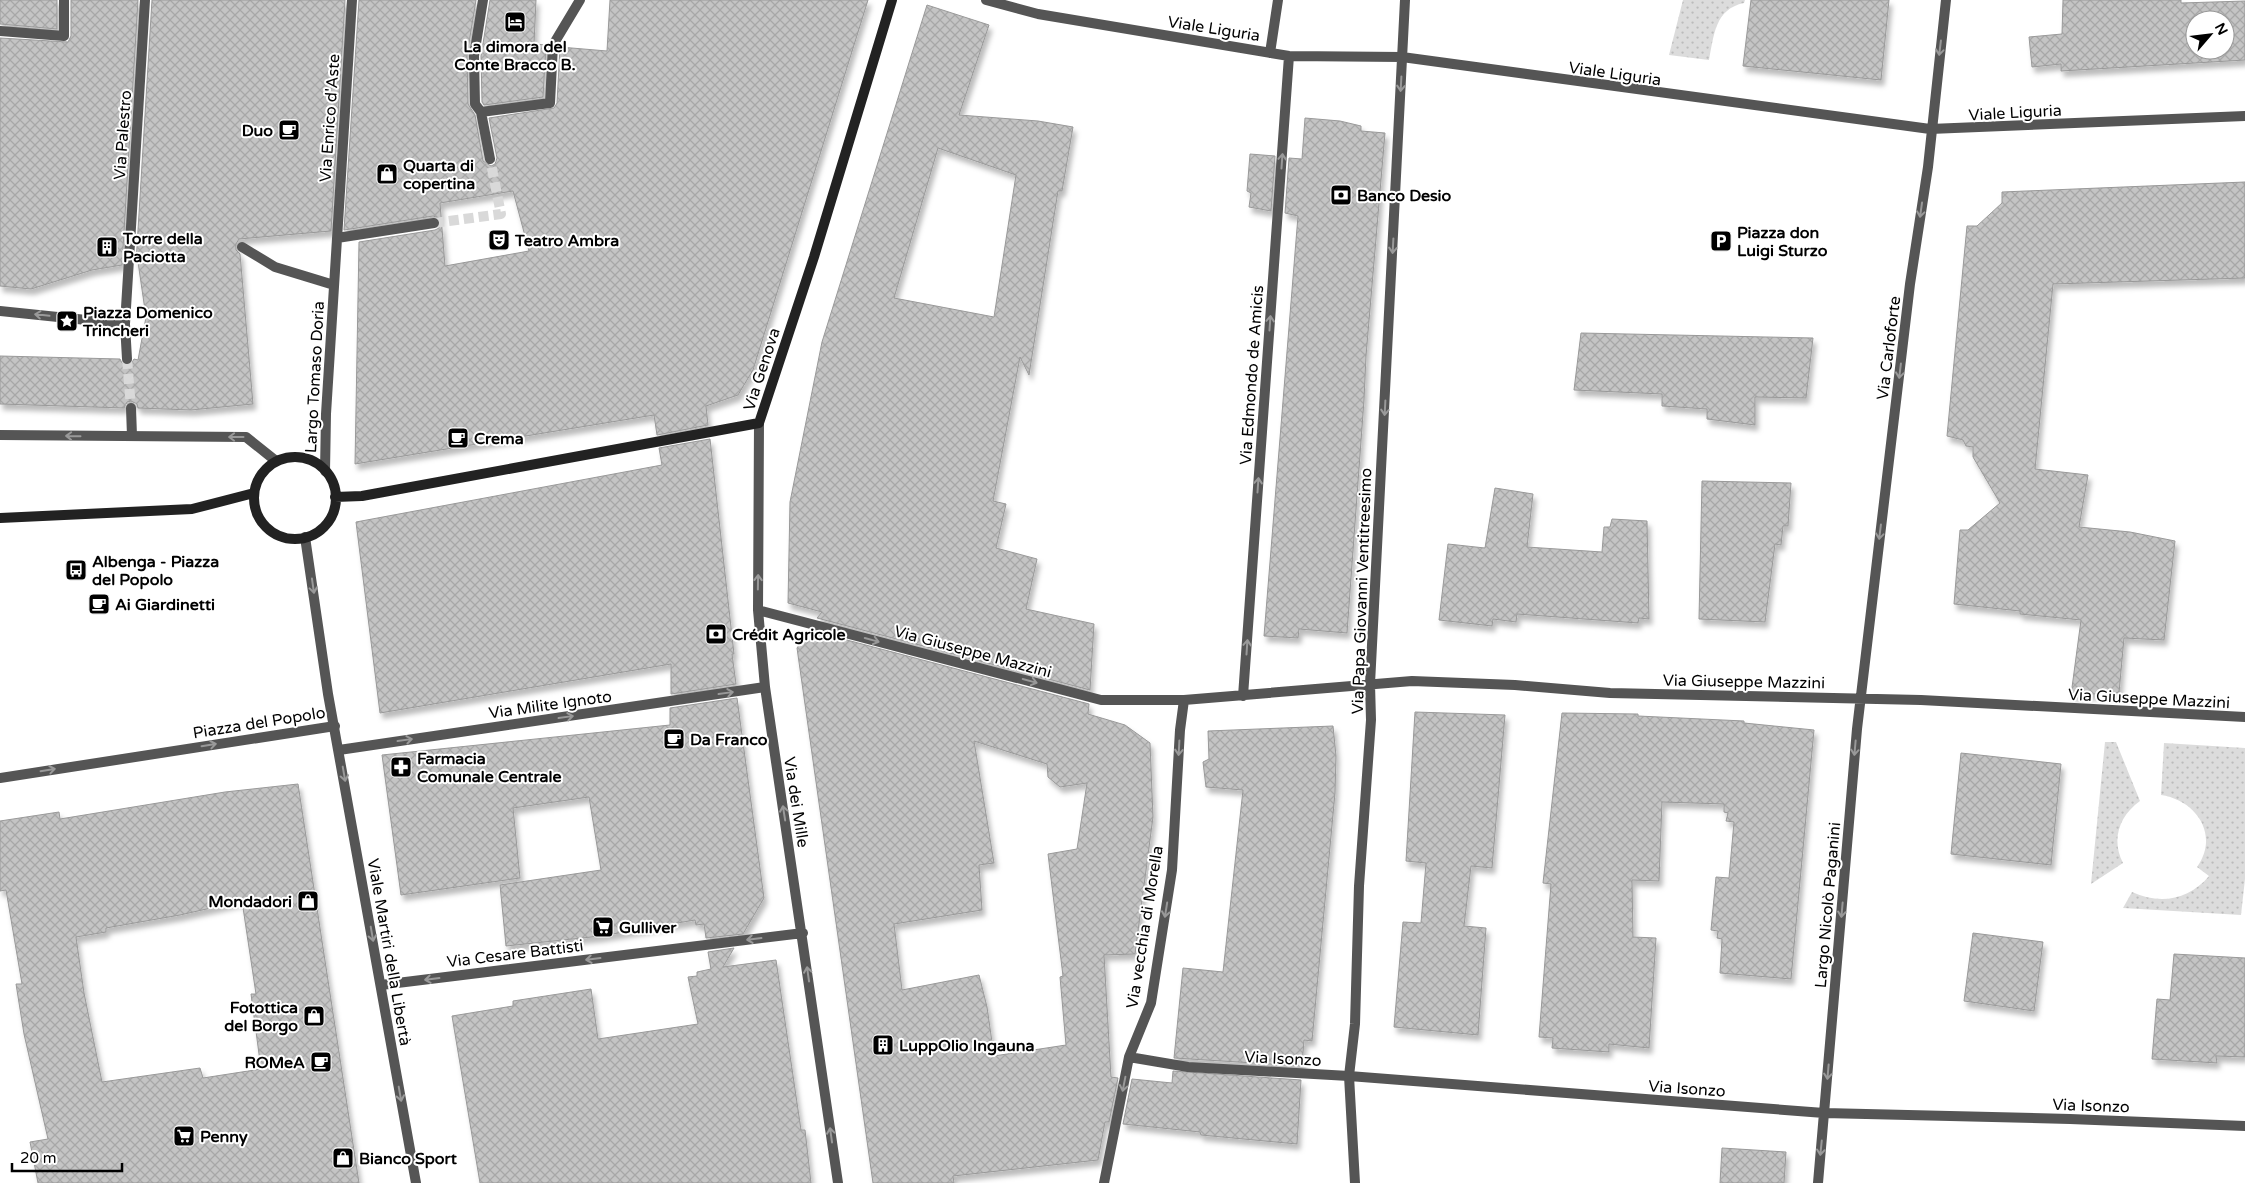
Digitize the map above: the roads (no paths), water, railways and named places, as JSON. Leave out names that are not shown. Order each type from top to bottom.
[{"type":"main road","name":"Via Genova","points":[[335,497],[362,496],[759,423],[814,257],[892,0]]},
{"type":"main road","points":[[285,458],[311,460],[325,471],[333,483],[335,497],[333,511],[327,523],[318,532],[305,538],[288,538],[280,536],[264,526],[256,510],[254,492],[263,472],[285,458]]},
{"type":"main road","points":[[0,518],[192,509],[254,492]]},
{"type":"street","points":[[0,32],[64,36],[64,0]]},
{"type":"street","name":"Via Palestro","points":[[125,324],[145,0]]},
{"type":"street","name":"Via Enrico d'Aste","points":[[337,238],[352,0]]},
{"type":"street","points":[[483,0],[474,56],[475,104],[481,112],[490,159]]},
{"type":"street","points":[[481,112],[550,103],[554,45],[580,0]]},
{"type":"street","name":"Viale Liguria","points":[[986,0],[1038,14],[1289,56],[1402,58],[1930,130],[2245,116]]},
{"type":"street","points":[[1270,53],[1278,0]]},
{"type":"street","name":"Via Papa Giovanni Ventitreesimo","points":[[1355,1183],[1349,1076],[1355,1024],[1359,886],[1371,720],[1370,684],[1405,0]]},
{"type":"street","name":"Via Carloforte","points":[[1860,700],[1910,284],[1928,168],[1930,130],[1946,0]]},
{"type":"street","name":"Via Edmondo de Amicis","points":[[1243,696],[1289,56]]},
{"type":"street","points":[[337,238],[434,222]]},
{"type":"street","name":"Largo Tomaso Doria","points":[[325,471],[326,414],[337,238]]},
{"type":"street","name":"Largo Tomaso Doria","points":[[242,246],[275,267],[334,284]]},
{"type":"street","points":[[0,311],[125,324],[127,359]]},
{"type":"street","points":[[130,408],[132,436]]},
{"type":"street","name":"Via dei Mille","points":[[759,423],[758,610],[765,687],[838,1183]]},
{"type":"street","points":[[0,435],[246,437],[276,462]]},
{"type":"street","name":"Piazza del Popolo","points":[[0,778],[335,726],[305,538]]},
{"type":"street","name":"Via Giuseppe Mazzini","points":[[758,610],[1101,700],[1184,700]]},
{"type":"street","name":"Via Giuseppe Mazzini","points":[[1243,696],[1421,681],[1515,685],[1610,693],[1820,696],[1860,700],[1921,700],[2245,717]]},
{"type":"street","name":"Via Milite Ignoto","points":[[339,750],[765,687]]},
{"type":"street","points":[[1184,700],[1243,696]]},
{"type":"street","name":"Via vecchia di Morella","points":[[1104,1183],[1129,1057],[1150,1003],[1172,870],[1180,730],[1184,700]]},
{"type":"street","name":"Largo Nicolò Paganini","points":[[1824,1113],[1860,700]]},
{"type":"street","name":"Viale Martiri della Libertà","points":[[335,726],[416,1183]]},
{"type":"street","name":"Via Cesare Battisti","points":[[381,985],[802,933]]},
{"type":"street","name":"Via Isonzo","points":[[1129,1057],[1188,1067],[1349,1076],[1824,1113],[2070,1119],[2245,1126]]},
{"type":"street","points":[[1818,1183],[1824,1113]]},
{"type":"tunnel","points":[[434,223],[501,214],[490,159]]},
{"type":"tunnel","points":[[127,359],[131,408]]},
{"type":"place","name":"La dimora del Conte Bracco B.","points":[[515,22]]},
{"type":"place","name":"Duo","points":[[289,130]]},
{"type":"place","name":"Quarta di copertina","points":[[387,174]]},
{"type":"place","name":"Banco Desio","points":[[1341,195]]},
{"type":"place","name":"Teatro Ambra","points":[[499,240]]},
{"type":"place","name":"Piazza don Luigi Sturzo","points":[[1721,241]]},
{"type":"place","name":"Torre della Paciotta","points":[[107,247]]},
{"type":"place","name":"Piazza Domenico Trincheri","points":[[67,321]]},
{"type":"place","name":"Crema","points":[[458,438]]},
{"type":"place","name":"Albenga - Piazza del Popolo","points":[[76,570]]},
{"type":"place","name":"Ai Giardinetti","points":[[99,604]]},
{"type":"place","name":"Crédit Agricole","points":[[716,634]]},
{"type":"place","name":"Da Franco","points":[[674,739]]},
{"type":"place","name":"Farmacia Comunale Centrale","points":[[401,767]]},
{"type":"place","name":"Mondadori","points":[[308,901]]},
{"type":"place","name":"Gulliver","points":[[603,927]]},
{"type":"place","name":"Fotottica del Borgo","points":[[314,1016]]},
{"type":"place","name":"LuppOlio Ingauna","points":[[883,1045]]},
{"type":"place","name":"ROMeA","points":[[321,1062]]},
{"type":"place","name":"Penny","points":[[184,1136]]},
{"type":"place","name":"Bianco Sport","points":[[343,1158]]}]
